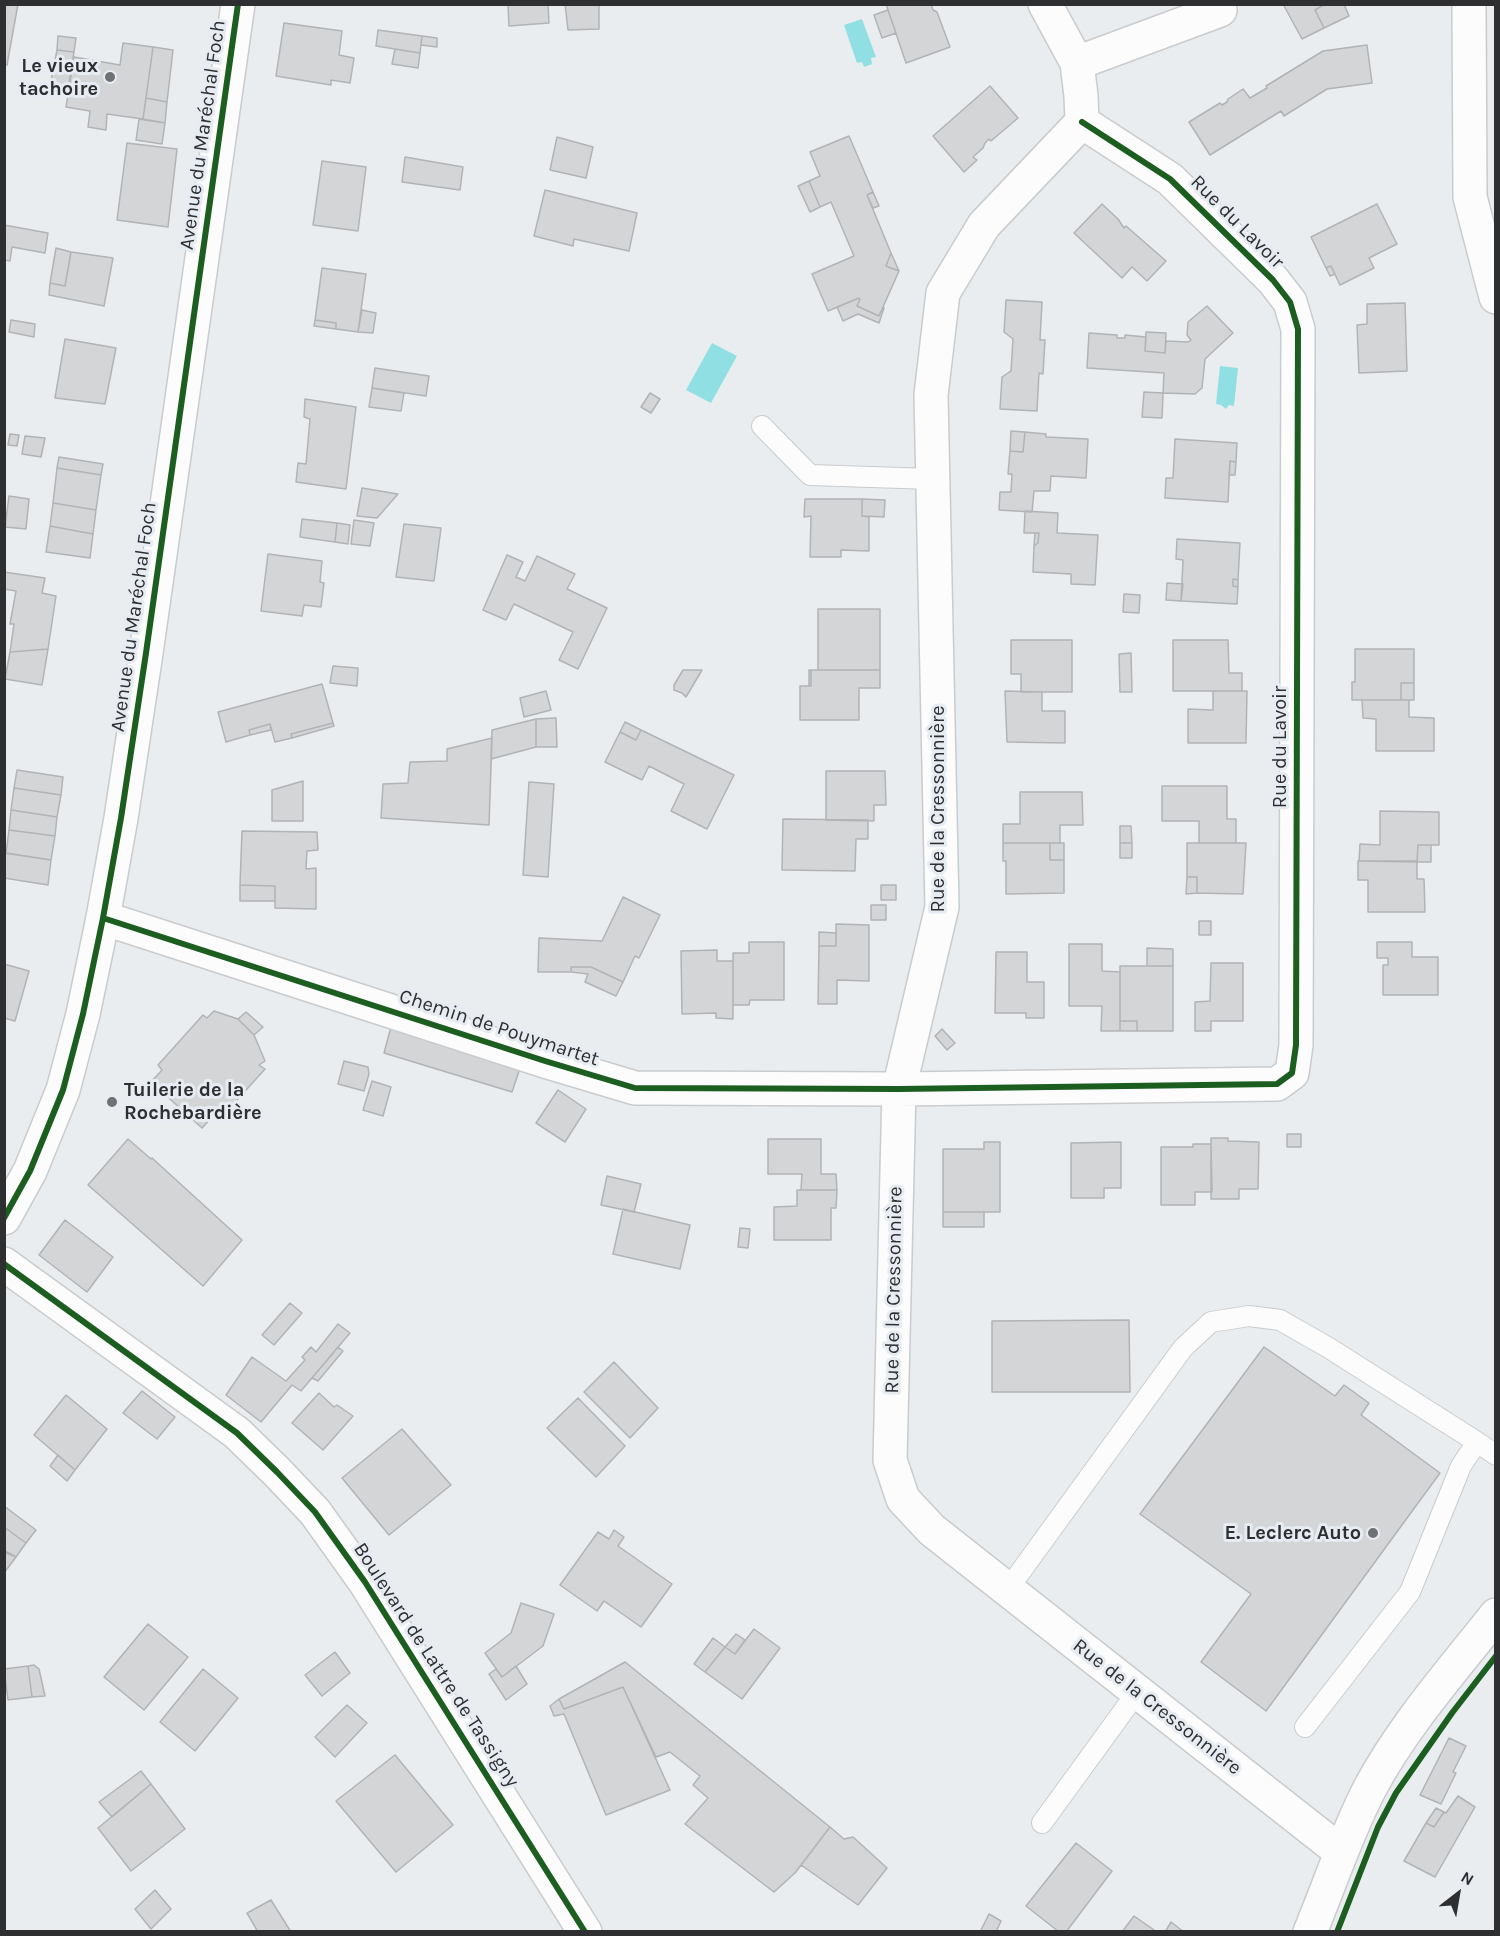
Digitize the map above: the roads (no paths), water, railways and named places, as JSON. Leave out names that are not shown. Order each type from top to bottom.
[{"type":"street","name":"Avenue du Maréchal Foch","points":[[4,1218],[30,1172],[63,1090],[83,1014],[103,918],[146,653],[238,4]]},
{"type":"street","points":[[1045,4],[1077,63],[1082,96],[1082,122]]},
{"type":"street","points":[[1469,4],[1470,197],[1496,297]]},
{"type":"street","points":[[1077,63],[1221,10]]},
{"type":"street","name":"Rue de la Cressonnière","points":[[1082,122],[984,225],[943,293],[931,395],[942,907],[899,1089],[890,1460],[903,1499],[932,1530],[1341,1852]]},
{"type":"street","name":"Rue du Lavoir","points":[[899,1089],[1277,1084],[1292,1073],[1296,1033],[1298,329],[1290,302],[1274,279],[1170,179],[1082,122]]},
{"type":"street","name":"Chemin de Pouymartet","points":[[103,918],[635,1088],[899,1089]]},
{"type":"street","name":"Boulevard de Lattre de Tassigny","points":[[4,1264],[237,1433],[315,1512],[365,1582],[585,1932]]},
{"type":"street","points":[[1310,1932],[1341,1852],[1370,1788],[1407,1730],[1496,1615]]},
{"type":"lane","points":[[762,426],[810,475],[932,479]]},
{"type":"lane","points":[[1008,1589],[1183,1348],[1211,1322],[1249,1316],[1280,1320],[1329,1348],[1496,1455]]},
{"type":"lane","points":[[1305,1727],[1410,1592],[1461,1466],[1477,1442]]},
{"type":"lane","points":[[1042,1823],[1138,1691]]},
{"type":"water","points":[[862,19],[876,57],[871,58],[872,64],[864,67],[862,62],[857,63],[844,25]]},
{"type":"water","points":[[712,343],[737,356],[711,403],[686,390]]},
{"type":"water","points":[[1220,366],[1238,368],[1234,406],[1229,405],[1226,409],[1216,404]]},
{"type":"place","name":"Le vieux tachoire","points":[[110,77]]},
{"type":"place","name":"Tuilerie de la Rochebardière","points":[[112,1102]]},
{"type":"place","name":"E. Leclerc Auto","points":[[1373,1533]]}]
